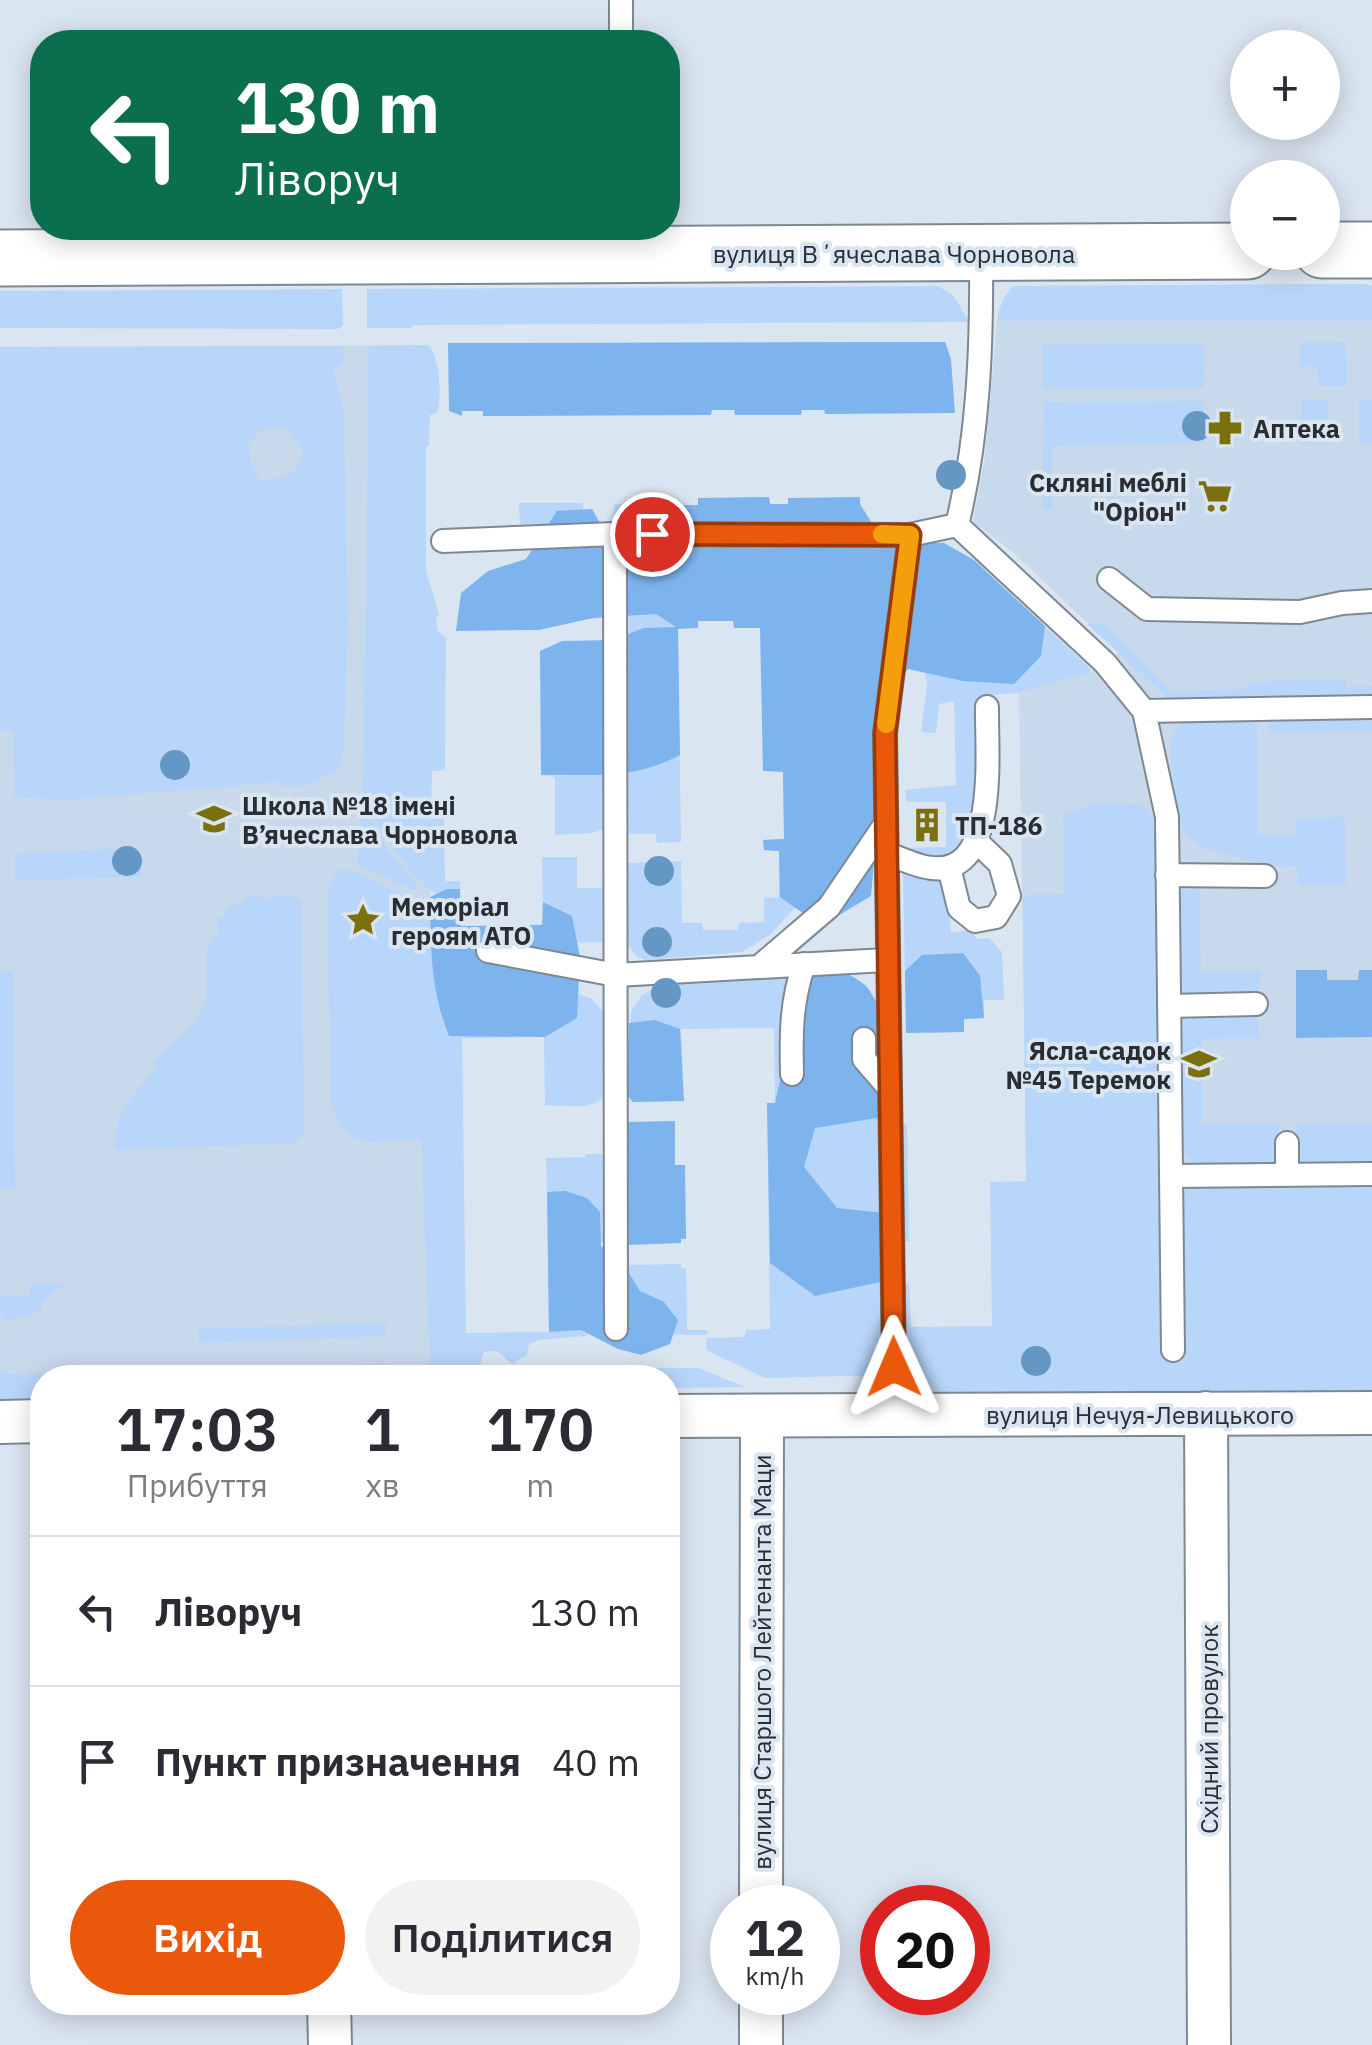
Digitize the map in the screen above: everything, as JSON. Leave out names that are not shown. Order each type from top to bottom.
[{"type":"main road","name":"вулиця Вʼячеслава Чорновола","points":[[0,258],[622,241],[981,252],[1230,251]]},
{"type":"main road","points":[[1340,250],[1372,250]]},
{"type":"street","name":"вулиця Нечуя-Левицького","points":[[680,1416],[1372,1412]]},
{"type":"street","name":"Східний провулок","points":[[1206,1414],[1210,2045]]},
{"type":"street","name":"вулиця Старшого Лейтенанта Маци","points":[[761,1885],[762,1416]]},
{"type":"street","points":[[0,1422],[30,1421]]},
{"type":"street","points":[[329,2015],[330,2045]]},
{"type":"street","points":[[761,2015],[761,2045]]},
{"type":"lane","points":[[620,0],[621,30]]},
{"type":"lane","points":[[957,524],[967,485],[977,396],[982,332],[981,252]]},
{"type":"lane","points":[[443,541],[615,534],[910,535],[957,524]]},
{"type":"lane","points":[[957,524],[1105,662],[1144,711],[1166,817],[1173,1350]]},
{"type":"lane","points":[[615,534],[616,1329]]},
{"type":"lane","points":[[894,1367],[885,733],[910,535]]},
{"type":"lane","points":[[1109,579],[1147,609],[1300,612],[1342,602],[1372,602]]},
{"type":"lane","points":[[886,853],[931,868],[949,866],[965,858],[977,842],[985,806],[987,707]]},
{"type":"lane","points":[[1144,711],[1372,707]]},
{"type":"lane","points":[[760,966],[829,907],[886,823]]},
{"type":"lane","points":[[949,866],[959,908],[975,922],[996,918],[1009,896],[1000,864],[977,842]]},
{"type":"lane","points":[[1167,875],[1265,876]]},
{"type":"lane","points":[[488,951],[616,975],[886,960]]},
{"type":"lane","points":[[792,1074],[790,1023],[804,964]]},
{"type":"lane","points":[[1169,1006],[1256,1004]]},
{"type":"lane","points":[[864,1039],[864,1059],[889,1088]]},
{"type":"lane","points":[[1287,1142],[1288,1175]]},
{"type":"lane","points":[[1171,1176],[1372,1174]]},
{"type":"shaded area","points":[[938,286],[954,296],[969,322],[367,328],[367,289]]},
{"type":"shaded area","name":"Ясла-садок №45 Теремок","points":[[1013,286],[1372,286],[1372,1366],[1029,1369],[1019,693],[1091,672],[1119,653],[1014,553],[973,522],[985,456],[998,310]]},
{"type":"shaded area","points":[[1013,286],[1372,286],[1372,321],[997,321],[1003,299]]},
{"type":"shaded area","points":[[342,289],[343,326],[337,329],[0,328],[0,291]]},
{"type":"shaded area","points":[[945,342],[951,359],[955,413],[825,414],[824,410],[802,410],[801,415],[735,415],[734,410],[712,410],[711,415],[483,416],[483,411],[462,411],[462,416],[449,411],[448,343]]},
{"type":"shaded area","points":[[1346,342],[1347,386],[1318,386],[1317,367],[1300,366],[1300,343]]},
{"type":"shaded area","points":[[1203,343],[1204,388],[1043,389],[1042,345]]},
{"type":"shaded area","name":"Школа №18 імені В’ячеслава Чорновола","points":[[425,345],[427,750],[442,1365],[30,1365],[30,1380],[0,1381],[0,347]]},
{"type":"shaded area","points":[[429,345],[436,359],[440,387],[437,413],[430,415],[426,447],[426,570],[439,615],[438,631],[446,638],[445,770],[432,771],[431,814],[444,816],[445,881],[460,881],[460,926],[386,840],[363,793],[369,346]]},
{"type":"shaded area","points":[[343,346],[344,362],[333,370],[344,416],[348,621],[344,750],[338,770],[308,785],[284,786],[279,782],[63,800],[14,797],[13,731],[0,730],[0,347]],"holes":[[[264,427],[289,429],[303,451],[297,467],[283,477],[260,480],[251,464],[249,445]]]},
{"type":"shaded area","points":[[1359,399],[1372,399],[1372,443],[1359,443]]},
{"type":"shaded area","points":[[1301,400],[1328,400],[1328,443],[1302,443]]},
{"type":"shaded area","points":[[1203,401],[1204,443],[1052,446],[1052,509],[1042,509],[1044,402]]},
{"type":"shaded area","points":[[769,497],[770,504],[788,504],[788,498],[860,497],[860,504],[875,528],[920,542],[944,543],[974,560],[1045,626],[1041,656],[1014,684],[963,681],[908,669],[883,697],[881,786],[871,896],[821,926],[780,897],[779,851],[764,850],[763,840],[784,839],[783,772],[763,771],[760,628],[734,628],[733,621],[698,621],[698,628],[678,629],[680,755],[627,773],[594,775],[541,775],[540,651],[562,641],[612,640],[644,628],[676,627],[656,614],[593,618],[539,630],[456,631],[461,593],[488,571],[526,559],[557,511],[592,509],[609,539],[634,540],[679,505],[698,505],[698,498]]},
{"type":"shaded area","points":[[519,503],[583,503],[584,524],[520,524]]},
{"type":"shaded area","points":[[678,503],[679,523],[614,524],[614,504]]},
{"type":"shaded area","points":[[893,545],[819,881],[771,934],[742,952],[646,960],[637,957],[627,943],[627,863],[681,861],[682,923],[702,923],[703,930],[738,930],[739,923],[764,922],[764,898],[779,897],[779,851],[764,850],[763,840],[784,839],[783,771],[763,771],[761,628],[734,628],[733,621],[698,621],[698,628],[678,628],[679,693],[628,694],[630,566]]},
{"type":"shaded area","points":[[974,561],[1091,672],[1019,693],[986,695],[976,703],[977,808],[962,849],[942,855],[915,854],[907,848],[946,847],[946,802],[907,802],[905,790],[956,785],[954,701],[939,704],[936,733],[921,732],[927,684],[923,661]]},
{"type":"shaded area","points":[[1087,624],[1105,624],[1170,691],[1247,689],[1247,682],[1346,679],[1346,687],[1372,686],[1372,697],[1167,697]]},
{"type":"shaded area","points":[[679,715],[681,842],[657,843],[656,834],[627,834],[629,718]]},
{"type":"shaded area","points":[[1372,716],[1372,732],[1269,733],[1269,717]]},
{"type":"shaded area","points":[[608,717],[607,828],[555,835],[555,777],[541,775]]},
{"type":"shaded area","points":[[1193,718],[1257,718],[1258,835],[1295,834],[1297,818],[1345,817],[1346,885],[1298,885],[1297,866],[1229,855],[1193,840],[1178,812],[1171,750],[1174,730]]},
{"type":"shaded area","points":[[362,800],[388,850],[417,884],[414,891],[357,864]]},
{"type":"shaded area","points":[[1104,801],[1144,806],[1154,818],[1166,1356],[1183,1357],[1180,1200],[1186,1190],[1372,1187],[1372,1392],[904,1394],[901,1284],[909,1284],[911,1327],[992,1326],[990,1182],[1026,1181],[1023,895],[1064,894],[1063,814]]},
{"type":"shaded area","points":[[140,847],[141,877],[15,880],[15,854]]},
{"type":"shaded area","points":[[542,857],[577,857],[577,888],[602,888],[603,942],[525,943],[524,925],[543,924]]},
{"type":"shaded area","points":[[903,868],[929,880],[947,879],[951,933],[973,930],[976,939],[989,938],[1002,952],[1004,1000],[984,1000],[984,1018],[964,1019],[964,1032],[906,1033]]},
{"type":"shaded area","points":[[351,870],[419,902],[513,969],[592,999],[606,1015],[608,1089],[604,1097],[590,1105],[545,1105],[544,1037],[462,1038],[466,1333],[549,1332],[548,1264],[592,1325],[587,1336],[539,1340],[529,1344],[527,1355],[512,1364],[497,1351],[484,1352],[480,1365],[427,1365],[421,1140],[376,1142],[355,1138],[338,1120],[331,1102],[327,890],[336,871]]},
{"type":"shaded area","points":[[447,889],[460,889],[461,926],[542,925],[543,902],[572,916],[580,957],[577,1018],[545,1037],[449,1036],[435,984],[430,897]]},
{"type":"shaded area","points":[[1200,889],[1201,971],[1261,971],[1259,990],[1254,994],[1177,995],[1178,895],[1183,890]]},
{"type":"shaded area","points":[[260,895],[270,900],[276,895],[294,896],[301,901],[304,1133],[296,1143],[115,1150],[118,1124],[127,1104],[157,1067],[154,1062],[196,1022],[206,1001],[207,950],[218,933],[217,920],[225,915],[226,908],[242,903],[248,896]]},
{"type":"shaded area","points":[[963,953],[980,976],[984,1018],[964,1019],[964,1032],[906,1033],[905,971],[922,955]]},
{"type":"shaded area","points":[[1296,970],[1327,970],[1327,980],[1358,980],[1359,970],[1372,970],[1372,1037],[1296,1038]]},
{"type":"shaded area","points":[[0,972],[13,972],[15,1188],[0,1189]]},
{"type":"shaded area","points":[[846,973],[865,985],[878,1015],[887,1375],[765,1378],[706,1350],[707,1338],[745,1337],[746,1330],[770,1329],[767,1103],[775,1103],[774,1028],[681,1029],[684,1101],[633,1102],[627,1095],[631,1012],[641,996],[670,984]]},
{"type":"shaded area","points":[[846,973],[866,986],[880,1014],[885,1049],[883,1117],[815,1128],[804,1167],[837,1208],[884,1213],[885,1281],[815,1296],[770,1263],[767,1103],[775,1103],[795,1015],[811,976]]},
{"type":"shaded area","points":[[1254,1015],[1260,1038],[1202,1039],[1202,1124],[1279,1124],[1278,1168],[1238,1170],[1197,1163],[1181,1145],[1177,1016]]},
{"type":"shaded area","points":[[655,1020],[680,1029],[684,1101],[633,1102],[627,1095],[629,1023]]},
{"type":"shaded area","points":[[675,1121],[675,1165],[685,1165],[686,1239],[681,1239],[681,1243],[629,1245],[619,1235],[626,1122]]},
{"type":"shaded area","points":[[1296,1123],[1372,1123],[1372,1167],[1298,1168]]},
{"type":"shaded area","points":[[901,1124],[907,1124],[909,1241],[902,1241]]},
{"type":"shaded area","points":[[604,1154],[610,1161],[613,1242],[548,1243],[546,1158]]},
{"type":"shaded area","points":[[565,1191],[587,1198],[600,1212],[601,1246],[624,1265],[640,1291],[664,1302],[678,1320],[670,1344],[641,1355],[618,1349],[581,1330],[549,1332],[547,1192]]},
{"type":"shaded area","points":[[681,1264],[686,1269],[687,1330],[707,1330],[707,1335],[628,1334],[628,1265]]},
{"type":"shaded area","points":[[30,1284],[65,1284],[42,1302],[42,1310],[18,1316],[11,1322],[1,1318],[0,1295],[29,1295]]},
{"type":"shaded area","points":[[386,1323],[386,1336],[199,1343],[198,1329]]},
{"type":"shaded area","points":[[680,1368],[699,1368],[745,1387],[680,1388]]},
{"type":"shaded area","points":[[0,1369],[9,1374],[30,1373],[30,1400],[0,1400]]},
{"type":"slow traffic","points":[[882,534],[910,535],[886,724]]},
{"type":"place","name":"Аптека","points":[[1225,428]]},
{"type":"place","name":"Скляні меблі \"Оріон\"","points":[[1215,496]]},
{"type":"place","name":"Школа №18 імені В’ячеслава Чорновола","points":[[214,819]]},
{"type":"place","name":"ТП-186","points":[[927,825]]},
{"type":"place","name":"Меморіал героям АТО","points":[[363,920]]},
{"type":"place","name":"Ясла-садок №45 Теремок","points":[[1199,1064]]},
{"type":"route","points":[[652,534],[910,535],[885,733],[894,1367]]}]
